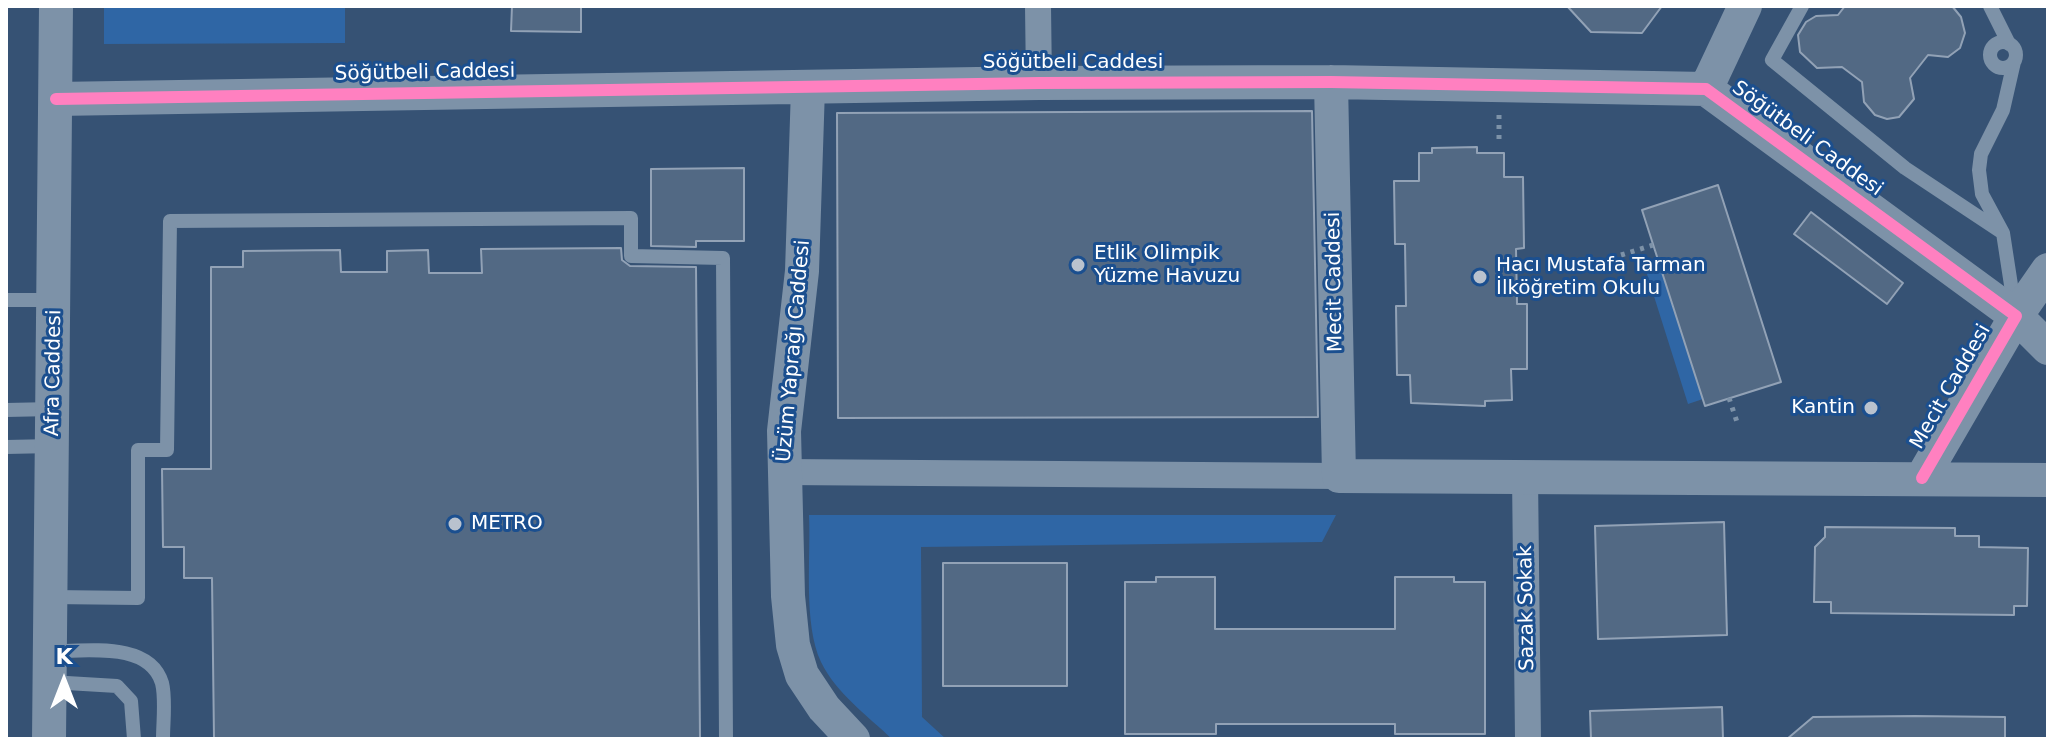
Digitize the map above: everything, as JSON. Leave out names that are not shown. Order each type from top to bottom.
[{"type":"street","name":"Afra Caddesi","points":[[49,739],[56,6]]},
{"type":"street","points":[[1038,6],[1039,83]]},
{"type":"street","points":[[1706,89],[1745,6]]},
{"type":"street","name":"Söğütbeli Caddesi","points":[[56,99],[1039,83],[1331,82],[1706,89],[2016,316],[2048,348]]},
{"type":"street","name":"Mecit Caddesi","points":[[1331,82],[1339,476],[2048,480]]},
{"type":"street","name":"Üzüm Yaprağı Caddesi","points":[[808,88],[801,283],[784,431],[788,596],[797,662],[811,692],[853,739]]},
{"type":"street","name":"Mecit Caddesi","points":[[1922,478],[2016,316],[2048,270]]},
{"type":"street","points":[[783,472],[1339,476]]},
{"type":"street","name":"Sazak Sokak","points":[[1525,476],[1528,739]]},
{"type":"lane","points":[[1802,6],[1772,60],[1905,168],[2003,233]]},
{"type":"lane","points":[[1987,6],[1994,46],[1990,54],[2003,110]]},
{"type":"lane","points":[[1987,6],[2015,50],[2003,110],[1981,154],[1979,170],[1982,194],[2003,233],[2016,316]]},
{"type":"lane","points":[[1994,46],[2009,44]]},
{"type":"lane","points":[[1994,65],[2003,68],[2014,62]]},
{"type":"lane","points":[[51,597],[138,598],[138,450],[167,450],[170,221],[631,218],[631,256],[723,258],[726,739]]},
{"type":"lane","points":[[6,300],[55,300]]},
{"type":"lane","points":[[6,410],[53,409]]},
{"type":"lane","points":[[6,447],[53,446]]},
{"type":"lane","points":[[50,667],[129,653],[142,658],[153,668],[163,686],[163,739]]},
{"type":"lane","points":[[50,667],[117,686],[131,701],[134,739]]},
{"type":"path","points":[[1621,255],[1653,245]]},
{"type":"path","points":[[1729,398],[1737,422]]},
{"type":"shaded area","points":[[104,6],[345,6],[345,43],[104,44]]},
{"type":"shaded area","points":[[1660,266],[1703,399],[1688,404],[1646,271]]},
{"type":"shaded area","points":[[809,515],[1336,515],[1322,542],[921,547],[922,717],[946,739],[892,739],[844,694],[827,673],[815,646],[809,590]]},
{"type":"building","points":[[512,6],[581,6],[581,32],[511,31]]},
{"type":"building","points":[[1567,6],[1662,6],[1642,33],[1591,32]]},
{"type":"building","points":[[1845,6],[1952,6],[1961,17],[1965,33],[1960,48],[1948,57],[1928,55],[1910,78],[1914,99],[1899,117],[1887,119],[1875,115],[1864,102],[1862,82],[1842,67],[1817,68],[1800,52],[1798,35],[1806,22],[1816,16],[1838,15]]},
{"type":"building","name":"Etlik Olimpik Yüzme Havuzu","points":[[1312,111],[1318,417],[838,418],[837,113]]},
{"type":"building","points":[[1477,147],[1477,153],[1504,153],[1504,177],[1523,177],[1524,248],[1516,249],[1517,304],[1527,304],[1527,369],[1511,369],[1512,400],[1485,401],[1485,406],[1411,403],[1410,375],[1397,375],[1396,306],[1406,306],[1405,244],[1395,244],[1394,181],[1419,181],[1419,153],[1432,153],[1432,148]]},
{"type":"building","points":[[744,168],[744,241],[696,241],[696,247],[651,246],[651,169]]},
{"type":"building","points":[[1718,185],[1781,382],[1705,406],[1642,210]]},
{"type":"building","points":[[1811,212],[1903,283],[1887,304],[1794,234]]},
{"type":"building","name":"METRO","points":[[621,248],[622,260],[630,266],[696,267],[700,739],[214,739],[212,578],[184,578],[184,547],[163,547],[162,469],[211,469],[211,267],[243,267],[243,251],[340,250],[341,272],[387,272],[387,251],[428,250],[429,273],[482,273],[481,249]]},
{"type":"building","points":[[1724,522],[1727,635],[1598,639],[1595,526]]},
{"type":"building","points":[[1825,527],[1955,528],[1955,536],[1979,536],[1979,547],[2028,548],[2027,606],[2014,606],[2014,615],[1831,613],[1831,602],[1814,602],[1815,547],[1825,537]]},
{"type":"building","points":[[943,563],[1067,563],[1067,686],[943,686]]},
{"type":"building","points":[[1156,577],[1215,577],[1215,629],[1395,629],[1395,577],[1454,577],[1454,582],[1485,582],[1485,734],[1395,734],[1395,724],[1216,724],[1216,734],[1125,734],[1125,582],[1156,582]]},
{"type":"building","points":[[1722,707],[1723,739],[1591,739],[1590,711]]},
{"type":"building","points":[[1813,717],[2005,717],[2005,739],[1787,739]]},
{"type":"cycle path","points":[[56,99],[1039,83],[1331,82],[1706,89],[2016,316],[1922,478]]},
{"type":"place","name":"Etlik Olimpik Yüzme Havuzu","points":[[1078,265]]},
{"type":"place","name":"Hacı Mustafa Tarman İlköğretim Okulu","points":[[1480,277]]},
{"type":"place","name":"Kantin","points":[[1871,408]]},
{"type":"place","name":"METRO","points":[[455,524]]}]
